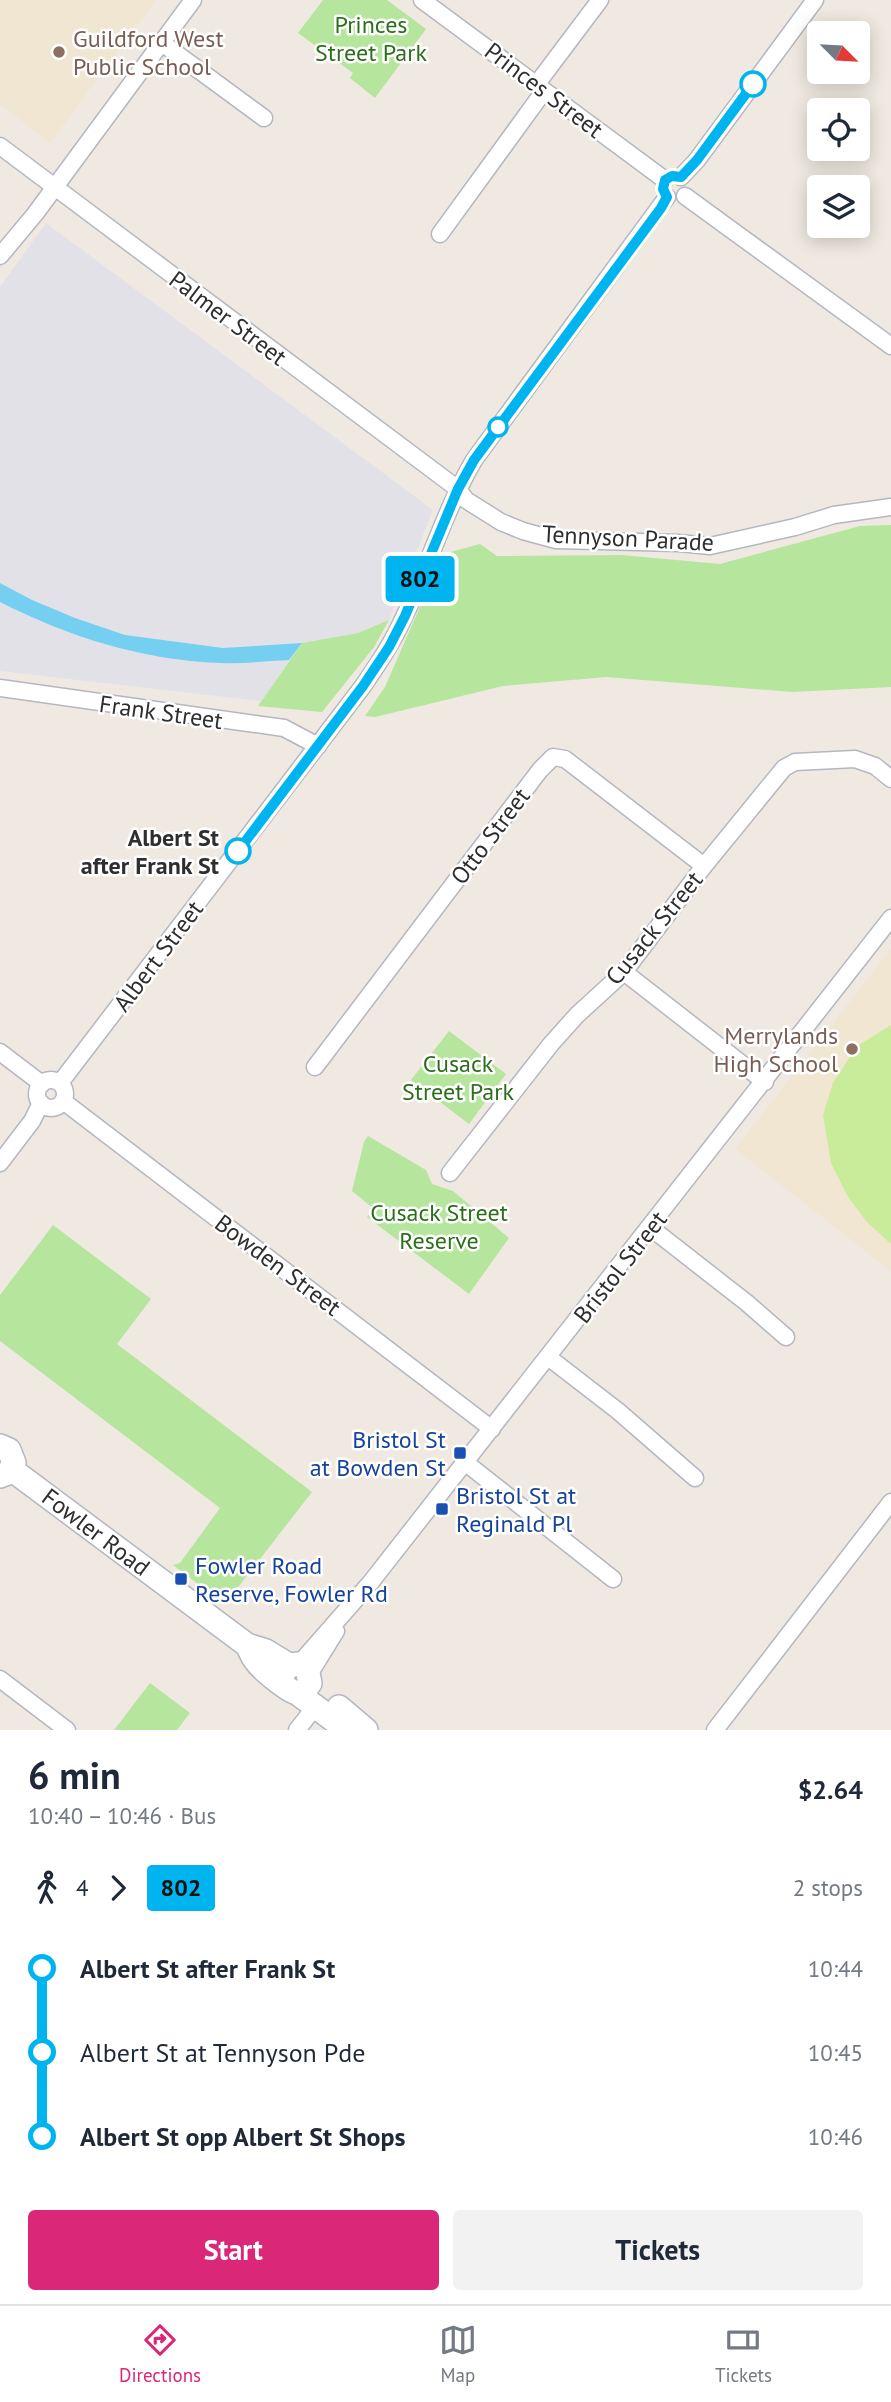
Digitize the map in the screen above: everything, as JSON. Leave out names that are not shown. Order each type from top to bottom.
[{"type":"main road","points":[[0,1446],[13,1454],[14,1463],[6,1473]]},
{"type":"main road","name":"Fowler Road","points":[[6,1473],[247,1645],[257,1663],[300,1681],[366,1730]]},
{"type":"main road","points":[[300,1681],[347,1730]]},
{"type":"street","points":[[0,256],[55,188],[194,0]]},
{"type":"street","name":"Princes Street","points":[[422,0],[540,88],[673,179]]},
{"type":"street","points":[[440,234],[600,0]]},
{"type":"street","points":[[685,197],[677,201],[667,197],[663,189],[697,160],[815,0]]},
{"type":"street","points":[[162,43],[264,118]]},
{"type":"street","name":"Palmer Street","points":[[0,146],[458,489]]},
{"type":"street","points":[[673,179],[687,184],[685,197]]},
{"type":"street","name":"Albert Street","points":[[60,1083],[318,746],[389,647],[405,616],[458,489],[474,460],[667,197]]},
{"type":"street","points":[[685,197],[891,346]]},
{"type":"street","name":"Tennyson Parade","points":[[458,489],[466,500],[500,522],[556,540],[679,542],[710,546],[834,515],[891,506]]},
{"type":"street","name":"Frank Street","points":[[0,688],[284,728],[318,746]]},
{"type":"street","name":"Otto Street","points":[[314,1067],[553,757],[565,760],[704,866]]},
{"type":"street","name":"Cusack Street","points":[[450,1173],[551,1044],[577,1015],[624,972],[704,866],[784,768],[795,762],[855,759],[875,766],[891,779]]},
{"type":"street","name":"Bristol Street","points":[[297,1730],[300,1681],[323,1634],[345,1613],[466,1463],[891,918]]},
{"type":"street","points":[[624,972],[765,1082]]},
{"type":"street","points":[[0,1052],[42,1084]]},
{"type":"street","points":[[0,1163],[32,1121],[41,1104],[38,1094],[42,1084],[49,1080],[60,1083],[65,1091],[63,1101],[51,1108],[41,1104]]},
{"type":"street","name":"Bowden Street","points":[[63,1101],[492,1429]]},
{"type":"street","points":[[651,1228],[786,1336]]},
{"type":"street","points":[[548,1357],[618,1411],[695,1478]]},
{"type":"street","points":[[466,1463],[613,1579]]},
{"type":"street","points":[[715,1730],[891,1502]]},
{"type":"street","points":[[0,1679],[67,1730]]},
{"type":"shaded area","name":"Guildford West Public School","points":[[0,0],[156,0],[50,143],[0,104]]},
{"type":"shaded area","points":[[46,223],[433,510],[389,620],[358,633],[302,643],[261,701],[0,671],[0,287]]},
{"type":"shaded area","name":"Merrylands High School","points":[[891,949],[891,1271],[735,1149]]},
{"type":"green space","name":"Princes Street Park","points":[[323,0],[387,0],[426,29],[375,98],[350,78],[353,73],[298,33]]},
{"type":"green space","points":[[891,525],[891,687],[792,692],[606,677],[503,686],[375,717],[365,716],[385,687],[443,554],[480,544],[497,556],[621,555],[720,564],[860,526]]},
{"type":"green space","points":[[389,620],[374,647],[322,712],[258,706],[302,643],[358,633]]},
{"type":"green space","points":[[891,1025],[891,1244],[867,1222],[848,1197],[831,1163],[823,1115],[833,1083],[856,1047]]},
{"type":"green space","name":"Cusack Street Park","points":[[449,1031],[506,1074],[469,1124],[411,1080]]},
{"type":"green space","name":"Cusack Street Reserve","points":[[368,1136],[426,1170],[432,1184],[453,1191],[509,1238],[469,1294],[367,1217],[374,1209],[352,1191],[364,1142]]},
{"type":"green space","points":[[53,1225],[151,1299],[117,1344],[312,1492],[225,1604],[173,1565],[180,1563],[220,1508],[0,1341],[0,1295]]},
{"type":"green space","points":[[150,1683],[190,1713],[177,1730],[114,1730]]},
{"type":"water","points":[[0,583],[75,618],[125,635],[223,648],[302,643],[289,660],[246,663],[191,661],[134,652],[79,636],[0,602]]},
{"type":"bus line","name":"802","points":[[238,851],[363,686],[389,647],[405,616],[458,489],[474,460],[661,208],[667,197],[663,189],[665,180],[672,176],[681,177],[697,160],[753,84]]},
{"type":"place","name":"Guildford West Public School","points":[[59,52]]},
{"type":"place","name":"Albert St after Frank St","points":[[238,851]]},
{"type":"place","name":"Merrylands High School","points":[[852,1049]]},
{"type":"place","name":"Bristol St at Bowden St","points":[[460,1453]]},
{"type":"place","name":"Bristol St at Reginald Pl","points":[[442,1509]]},
{"type":"place","name":"Fowler Road Reserve, Fowler Rd","points":[[181,1579]]}]
